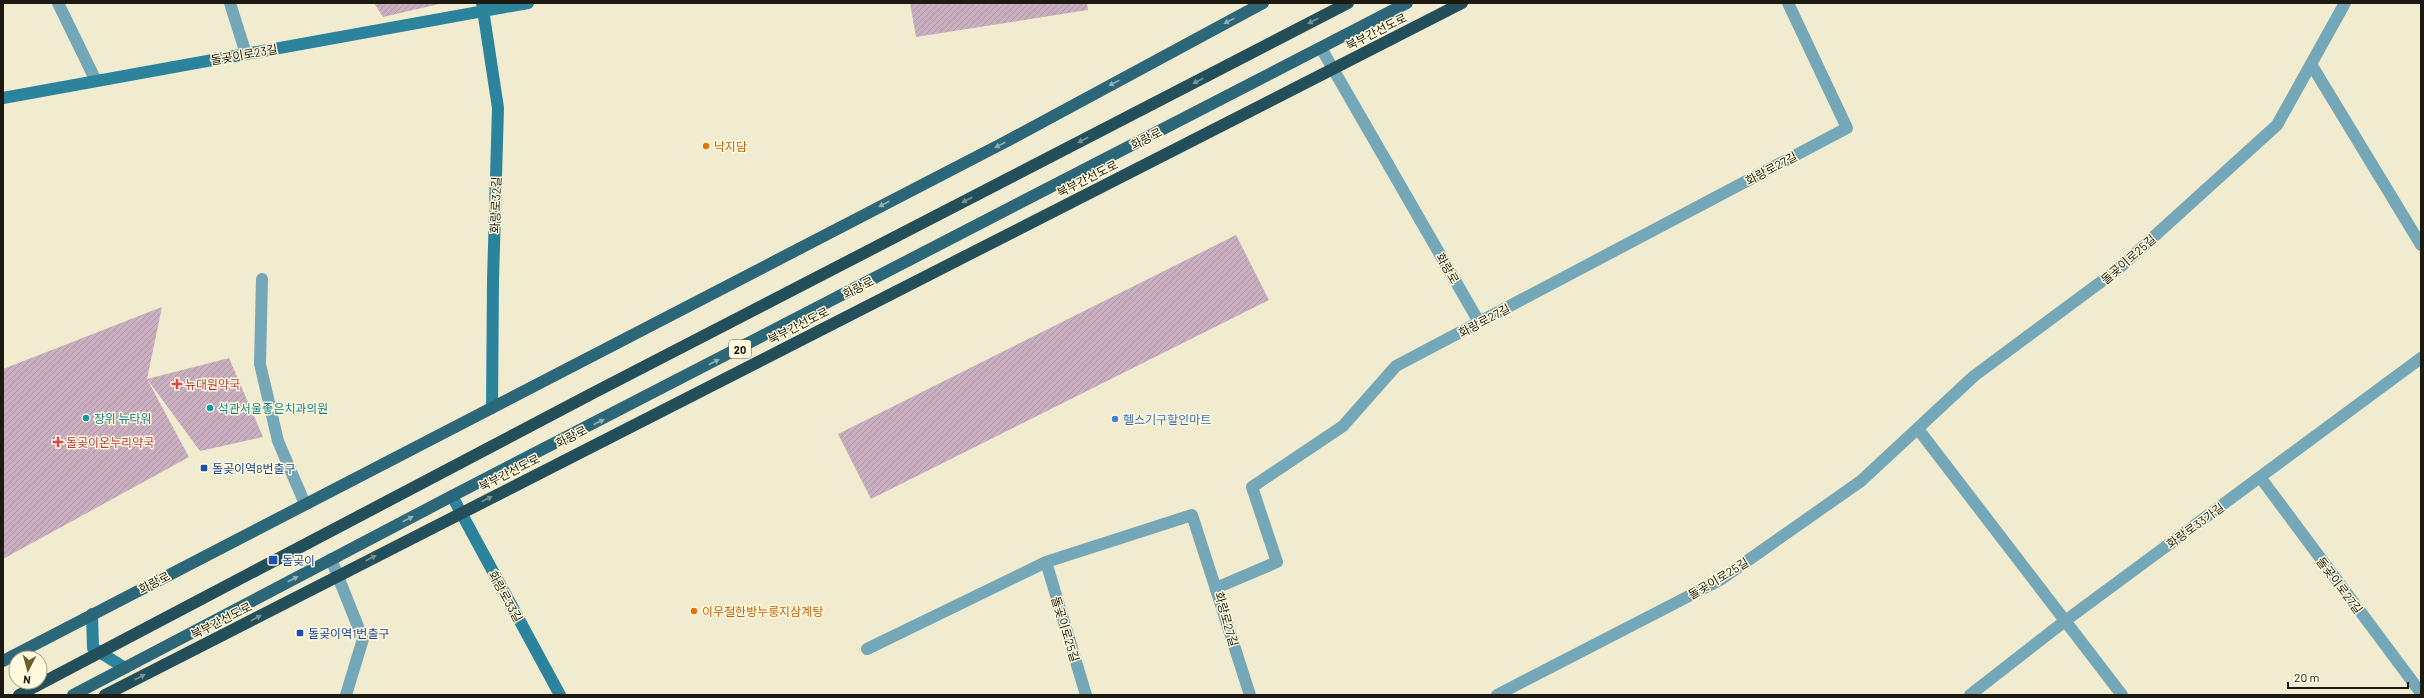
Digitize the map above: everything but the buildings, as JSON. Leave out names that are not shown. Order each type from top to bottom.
[{"type":"highway","points":[[19,695],[594,392],[1348,3]]},
{"type":"highway","name":"북부간선도로","points":[[106,695],[1462,3]]},
{"type":"main road","name":"화랑로","points":[[3,661],[1009,140],[1263,3]]},
{"type":"main road","name":"화랑로","points":[[73,695],[452,496],[1407,3]]},
{"type":"street","points":[[58,3],[96,81]]},
{"type":"street","points":[[230,3],[246,54]]},
{"type":"street","name":"돌곶이로23길","points":[[3,98],[246,54],[483,7],[528,3]]},
{"type":"street","name":"화랑로27길","points":[[1250,695],[1216,588],[1277,562],[1252,487],[1343,426],[1396,366],[1847,128],[1788,3]]},
{"type":"street","name":"돌곶이로25길","points":[[1497,695],[1720,580],[1861,481],[1974,376],[2117,270],[2277,125],[2345,3]]},
{"type":"street","name":"화랑로32길","points":[[483,7],[498,108],[492,280],[492,408]]},
{"type":"street","name":"화랑로","points":[[1321,48],[1479,322]]},
{"type":"street","points":[[2311,64],[2421,245]]},
{"type":"street","points":[[262,279],[260,364],[278,441],[305,504]]},
{"type":"street","name":"화랑로33가길","points":[[1970,695],[2065,621],[2421,358]]},
{"type":"street","points":[[1918,429],[2122,695]]},
{"type":"street","name":"돌곶이로27길","points":[[2260,477],[2421,693]]},
{"type":"street","name":"화랑로33길","points":[[452,496],[560,695]]},
{"type":"street","points":[[867,649],[1046,562],[1192,515],[1216,588]]},
{"type":"street","points":[[331,559],[363,640],[346,695]]},
{"type":"street","name":"돌곶이로25길","points":[[1046,562],[1086,695]]},
{"type":"street","points":[[92,614],[93,648],[125,668]]},
{"type":"place","name":"낙지담","points":[[706,146]]},
{"type":"place","name":"뉴대원약국","points":[[177,384]]},
{"type":"place","name":"석관서울좋은치과의원","points":[[210,408]]},
{"type":"place","name":"장위 뉴타워","points":[[86,418]]},
{"type":"place","name":"헬스기구할인마트","points":[[1115,419]]},
{"type":"place","name":"돌곶이온누리약국","points":[[58,442]]},
{"type":"place","name":"돌곶이역8번출구","points":[[204,468]]},
{"type":"place","name":"돌곶이","points":[[273,560]]},
{"type":"place","name":"이우철한방누룽지삼계탕","points":[[694,611]]},
{"type":"place","name":"돌곶이역1번출구","points":[[300,633]]}]
